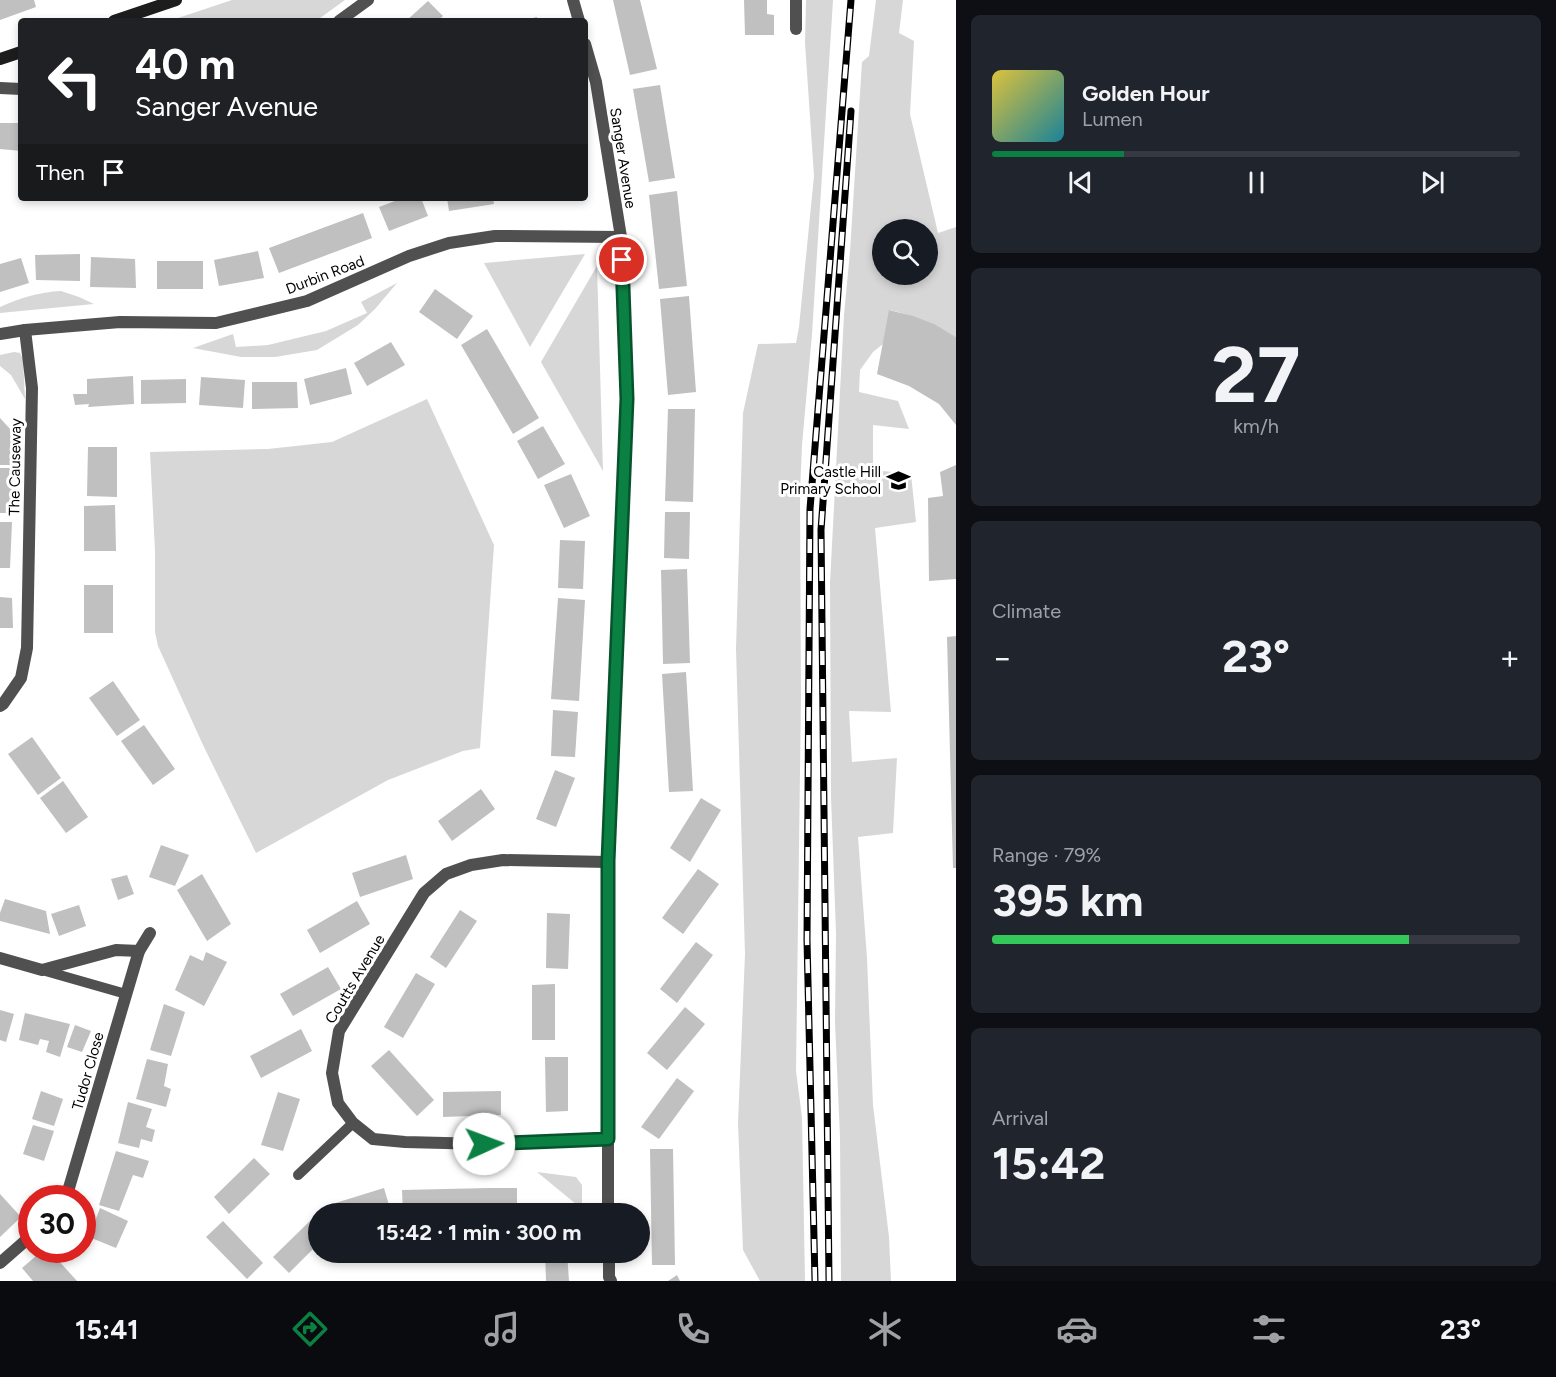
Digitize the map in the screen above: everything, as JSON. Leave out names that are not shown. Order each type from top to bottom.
[{"type":"street","points":[[123,18],[176,0]]},
{"type":"street","points":[[343,18],[368,0]]},
{"type":"street","points":[[573,0],[578,18]]},
{"type":"street","points":[[796,0],[796,29]]},
{"type":"street","points":[[0,59],[18,53]]},
{"type":"street","name":"Sanger Avenue","points":[[588,54],[596,82],[621,237],[627,399],[608,861],[608,1203]]},
{"type":"street","points":[[0,88],[18,89]]},
{"type":"street","name":"Durbin Road","points":[[0,334],[120,322],[216,323],[307,302],[409,256],[449,243],[495,236],[621,237]]},
{"type":"street","name":"The Causeway","points":[[0,706],[21,678],[27,648],[32,388],[25,330]]},
{"type":"street","name":"Coutts Avenue","points":[[608,861],[503,860],[471,865],[446,874],[424,893],[339,1031],[332,1073],[338,1103],[353,1123],[373,1139],[484,1144],[608,1139]]},
{"type":"street","name":"Tudor Close","points":[[70,1185],[139,951],[150,933]]},
{"type":"street","points":[[0,958],[42,970],[116,950],[139,951]]},
{"type":"street","points":[[0,1263],[18,1247]]},
{"type":"street","points":[[609,1263],[609,1280]]},
{"type":"lane","points":[[42,970],[126,994]]},
{"type":"lane","points":[[298,1176],[353,1123]]},
{"type":"shaded area","points":[[232,0],[345,0],[320,18],[178,18]]},
{"type":"shaded area","points":[[806,0],[833,0],[800,492],[801,697],[796,1071],[802,1117],[805,1281],[760,1281],[743,1250],[738,1123],[745,954],[736,649],[743,413],[758,344],[796,343],[799,327],[814,176],[805,43]]},
{"type":"shaded area","points":[[876,0],[903,0],[899,33],[914,41],[910,114],[935,219],[872,219],[872,285],[938,285],[938,233],[956,227],[956,337],[924,321],[890,310],[883,344],[873,352],[860,370],[859,392],[898,401],[909,429],[873,425],[873,470],[911,474],[916,522],[875,528],[891,712],[849,711],[852,762],[897,758],[893,833],[858,837],[867,958],[873,1105],[889,1237],[891,1281],[841,1281],[840,1137],[835,1022],[836,933],[831,797],[830,583],[844,315],[862,62],[869,56]]},
{"type":"shaded area","points":[[585,254],[530,347],[484,263]]},
{"type":"shaded area","points":[[597,266],[603,471],[541,362]]},
{"type":"shaded area","points":[[397,283],[358,325],[317,350],[275,357],[241,357],[193,348],[233,334],[236,347],[268,345],[326,331],[367,313],[361,302]]},
{"type":"shaded area","points":[[61,291],[94,304],[0,313],[0,307],[15,301],[37,294]]},
{"type":"shaded area","points":[[20,353],[23,359],[25,399],[11,375],[0,366],[0,355]]},
{"type":"shaded area","points":[[427,399],[494,545],[480,748],[463,751],[388,780],[256,853],[158,646],[155,632],[155,551],[150,452],[268,449],[332,442]]},
{"type":"shaded area","points":[[537,1172],[576,1177],[582,1185],[582,1203],[575,1203]]},
{"type":"building","points":[[0,0],[34,0],[36,7],[0,20]]},
{"type":"building","points":[[613,0],[640,0],[657,69],[630,75]]},
{"type":"building","points":[[744,0],[767,0],[767,14],[774,15],[774,35],[745,35]]},
{"type":"building","points":[[428,1],[443,16],[441,18],[409,18]]},
{"type":"building","points":[[660,85],[675,178],[649,182],[633,89]]},
{"type":"building","points":[[0,123],[18,123],[18,151],[0,149]]},
{"type":"building","points":[[677,191],[687,286],[659,289],[649,195]]},
{"type":"building","points":[[395,201],[422,201],[428,216],[389,231],[379,207]]},
{"type":"building","points":[[447,201],[494,201],[494,204],[449,211]]},
{"type":"building","points":[[363,213],[372,238],[279,273],[269,248]]},
{"type":"building","points":[[258,251],[264,278],[219,286],[214,260]]},
{"type":"building","points":[[80,254],[80,281],[36,280],[35,255]]},
{"type":"building","points":[[91,257],[135,259],[136,288],[90,287]]},
{"type":"building","points":[[21,258],[29,283],[0,292],[0,264]]},
{"type":"building","points":[[157,261],[203,261],[203,289],[157,289]]},
{"type":"building","points":[[435,289],[473,316],[457,339],[419,312]]},
{"type":"building","points":[[689,296],[696,392],[668,395],[660,299]]},
{"type":"building","points":[[889,310],[934,324],[956,337],[956,425],[939,404],[909,386],[877,374]]},
{"type":"building","points":[[487,329],[539,418],[513,434],[461,345]]},
{"type":"building","points":[[391,342],[405,365],[367,386],[354,363]]},
{"type":"building","points":[[346,368],[352,394],[310,405],[304,379]]},
{"type":"building","points":[[133,376],[134,404],[88,407],[89,404],[75,405],[73,394],[87,394],[87,379]]},
{"type":"building","points":[[201,377],[245,380],[243,408],[199,405]]},
{"type":"building","points":[[186,379],[186,403],[141,404],[141,380]]},
{"type":"building","points":[[252,382],[297,382],[298,408],[252,409]]},
{"type":"building","points":[[668,409],[695,409],[693,502],[665,501]]},
{"type":"building","points":[[0,418],[11,430],[10,465],[0,465]]},
{"type":"building","points":[[543,426],[565,464],[538,479],[517,441]]},
{"type":"building","points":[[88,447],[117,447],[117,497],[87,496]]},
{"type":"building","points":[[956,465],[956,579],[929,581],[928,498],[943,496],[940,472]]},
{"type":"building","points":[[0,468],[13,468],[13,513],[0,513]]},
{"type":"building","points":[[571,474],[590,516],[564,528],[544,485]]},
{"type":"building","points":[[115,505],[116,551],[84,551],[84,506]]},
{"type":"building","points":[[665,512],[690,512],[689,559],[664,558]]},
{"type":"building","points":[[0,522],[12,522],[10,568],[0,568]]},
{"type":"building","points":[[560,540],[585,541],[583,589],[558,588]]},
{"type":"building","points":[[687,569],[690,663],[663,664],[661,570]]},
{"type":"building","points":[[84,585],[113,585],[113,633],[84,633]]},
{"type":"building","points":[[0,597],[12,598],[13,628],[0,628]]},
{"type":"building","points":[[558,598],[585,600],[579,701],[551,699]]},
{"type":"building","points":[[956,636],[956,868],[953,868],[947,637]]},
{"type":"building","points":[[686,672],[693,791],[669,792],[662,674]]},
{"type":"building","points":[[113,681],[140,720],[117,736],[89,698]]},
{"type":"building","points":[[553,710],[578,712],[575,757],[551,756]]},
{"type":"building","points":[[144,725],[175,769],[153,785],[121,741]]},
{"type":"building","points":[[32,737],[61,778],[38,795],[8,754]]},
{"type":"building","points":[[555,770],[575,778],[556,827],[536,819]]},
{"type":"building","points":[[63,781],[88,817],[66,833],[40,798]]},
{"type":"building","points":[[481,789],[495,809],[452,841],[438,821]]},
{"type":"building","points":[[701,798],[721,810],[690,862],[670,848]]},
{"type":"building","points":[[161,845],[189,855],[175,886],[149,877]]},
{"type":"building","points":[[406,855],[413,879],[360,897],[352,873]]},
{"type":"building","points":[[698,869],[719,884],[683,934],[662,918]]},
{"type":"building","points":[[202,874],[231,924],[207,941],[177,890]]},
{"type":"building","points":[[127,875],[134,894],[118,900],[111,879]]},
{"type":"building","points":[[5,899],[46,911],[50,934],[0,921]]},
{"type":"building","points":[[357,901],[370,924],[320,953],[307,930]]},
{"type":"building","points":[[79,905],[86,926],[59,936],[51,914]]},
{"type":"building","points":[[460,910],[477,921],[446,968],[430,957]]},
{"type":"building","points":[[547,913],[570,914],[568,969],[546,968]]},
{"type":"building","points":[[696,942],[713,955],[677,1003],[660,989]]},
{"type":"building","points":[[206,952],[227,962],[204,1006],[175,990],[190,955],[203,961]]},
{"type":"building","points":[[328,967],[341,989],[293,1016],[280,994]]},
{"type":"building","points":[[416,973],[435,984],[403,1038],[384,1027]]},
{"type":"building","points":[[555,984],[555,1040],[532,1040],[532,985]]},
{"type":"building","points":[[164,1004],[185,1012],[171,1056],[150,1050]]},
{"type":"building","points":[[685,1007],[705,1024],[667,1070],[647,1053]]},
{"type":"building","points":[[0,1010],[14,1014],[6,1042],[0,1040]]},
{"type":"building","points":[[25,1013],[70,1024],[60,1057],[46,1052],[49,1041],[40,1039],[38,1045],[19,1040]]},
{"type":"building","points":[[75,1025],[91,1031],[82,1052],[67,1047]]},
{"type":"building","points":[[301,1029],[312,1051],[261,1078],[250,1056]]},
{"type":"building","points":[[389,1050],[434,1100],[417,1116],[371,1066]]},
{"type":"building","points":[[545,1057],[568,1057],[568,1111],[546,1112]]},
{"type":"building","points":[[147,1059],[168,1064],[164,1086],[171,1089],[166,1107],[136,1099]]},
{"type":"building","points":[[677,1078],[694,1091],[659,1139],[641,1127]]},
{"type":"building","points":[[41,1091],[63,1099],[54,1126],[32,1119]]},
{"type":"building","points":[[501,1091],[501,1115],[443,1117],[443,1092]]},
{"type":"building","points":[[278,1092],[300,1099],[283,1151],[261,1145]]},
{"type":"building","points":[[128,1102],[152,1109],[146,1127],[155,1130],[152,1142],[141,1139],[139,1148],[118,1143]]},
{"type":"building","points":[[33,1125],[54,1131],[44,1161],[23,1154]]},
{"type":"building","points":[[650,1149],[673,1149],[675,1265],[652,1265]]},
{"type":"building","points":[[116,1151],[149,1161],[143,1178],[133,1175],[119,1211],[99,1205]]},
{"type":"building","points":[[254,1158],[270,1174],[229,1214],[214,1197]]},
{"type":"building","points":[[384,1188],[388,1203],[335,1203]]},
{"type":"building","points":[[517,1188],[517,1203],[403,1203],[402,1190]]},
{"type":"building","points":[[0,1194],[18,1214],[18,1220],[0,1237]]},
{"type":"building","points":[[100,1208],[128,1221],[116,1248],[96,1240],[96,1219]]},
{"type":"building","points":[[223,1221],[263,1263],[247,1279],[206,1237]]},
{"type":"building","points":[[308,1223],[308,1254],[289,1273],[273,1257]]},
{"type":"building","points":[[28,1263],[61,1263],[77,1281],[33,1281],[22,1268]]},
{"type":"building","points":[[545,1263],[568,1263],[569,1281],[546,1281]]},
{"type":"building","points":[[677,1275],[680,1281],[668,1281]]},
{"type":"railway","points":[[815,1281],[807,940],[810,509],[851,0]]},
{"type":"railway","points":[[829,1281],[821,530],[851,111]]},
{"type":"place","name":"Castle Hill Primary School","points":[[899,481]]},
{"type":"route","points":[[484,1144],[608,1139],[608,861],[627,399],[622,260]]}]
